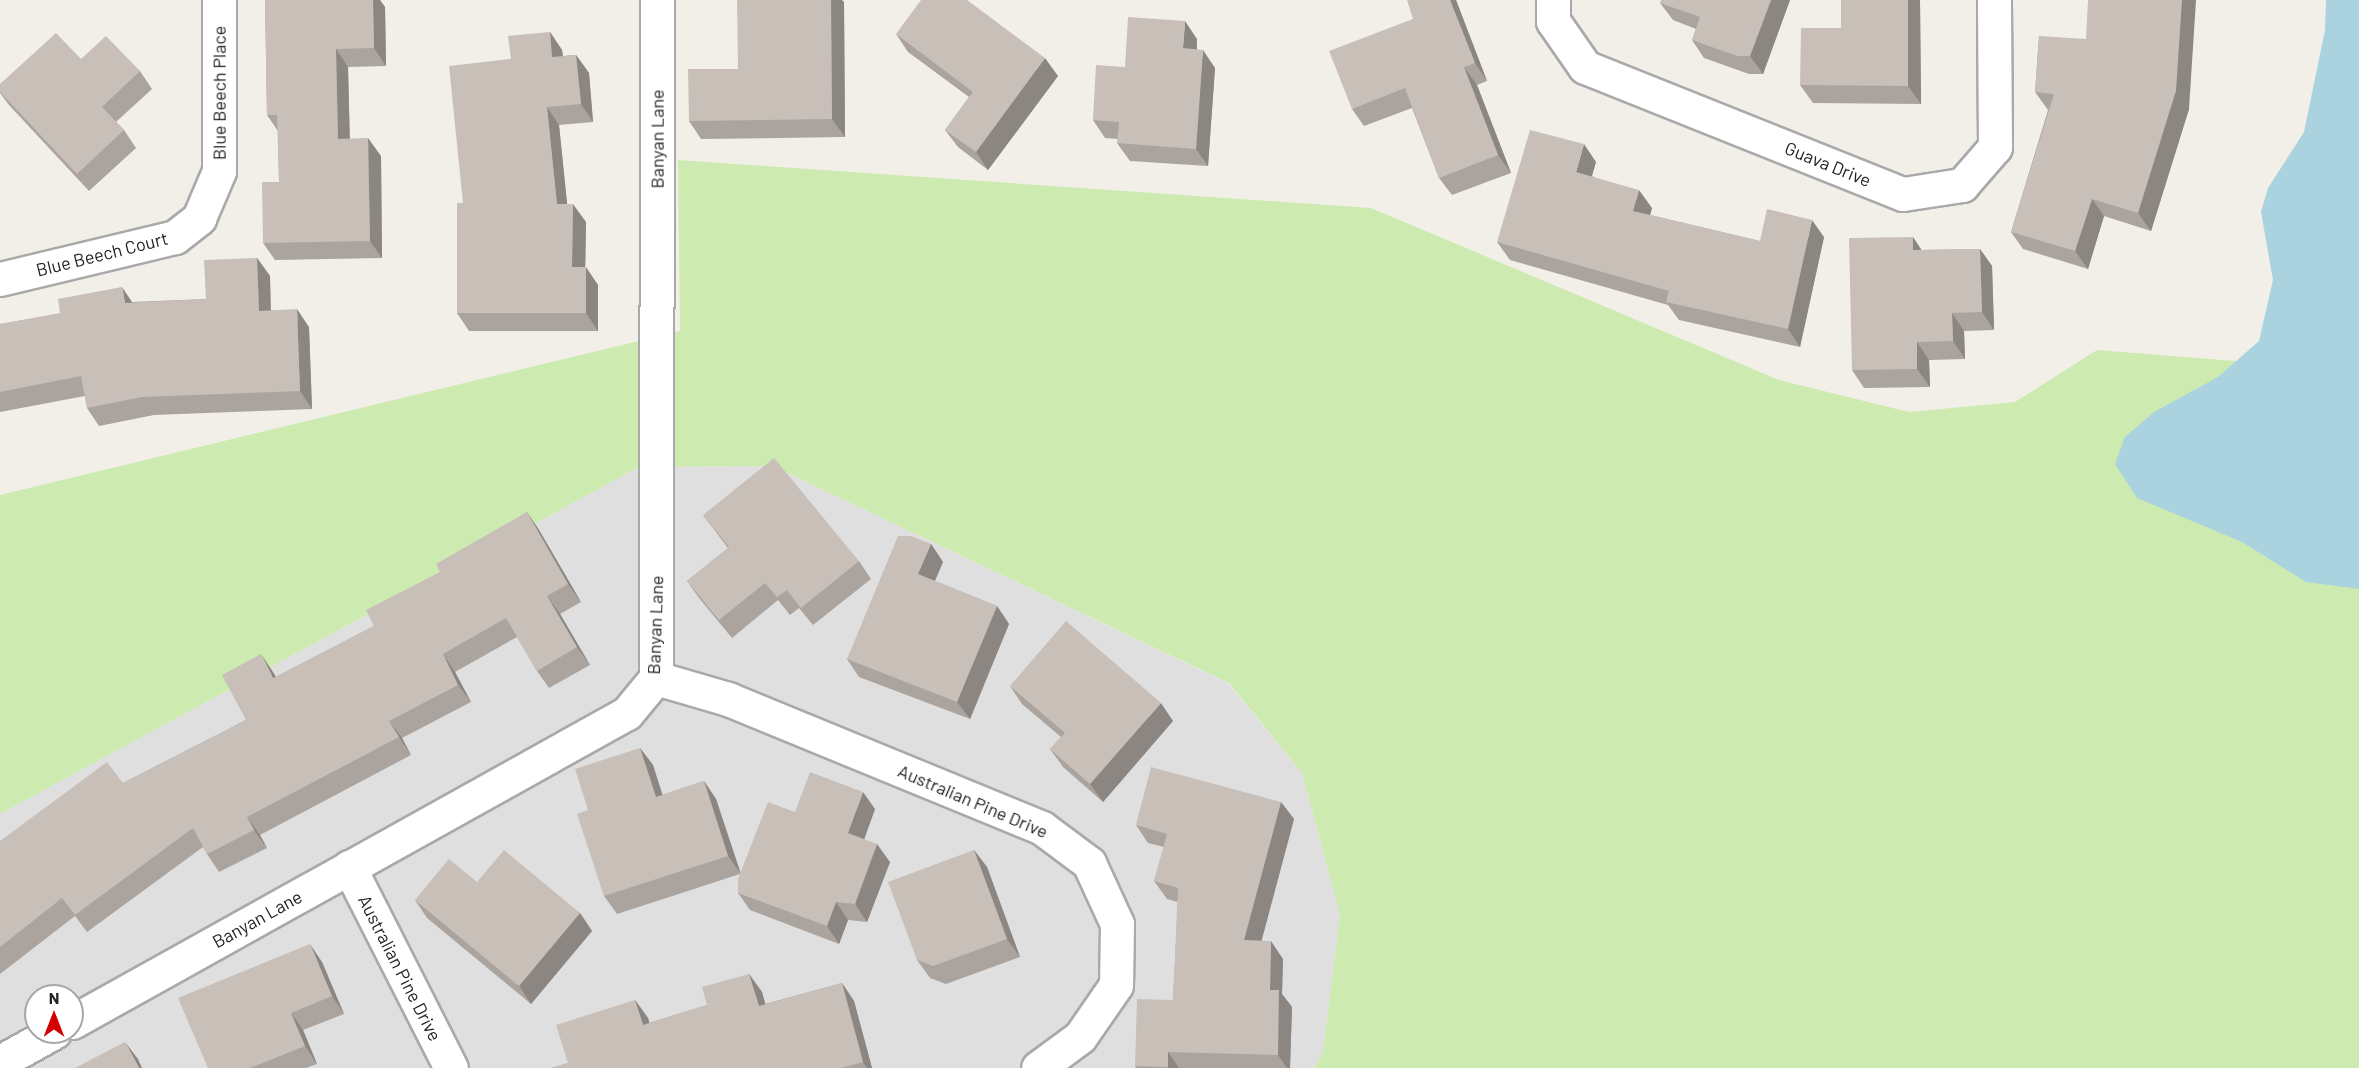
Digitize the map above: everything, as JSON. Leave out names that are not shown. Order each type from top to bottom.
[{"type":"street","name":"Blue Beech Place","points":[[200,218],[219,171],[219,0]]},
{"type":"street","name":"Banyan Lane","points":[[84,1015],[627,713],[656,678],[657,0]]},
{"type":"street","name":"Guava Drive","points":[[1553,0],[1553,21],[1585,67],[1902,194],[1962,185],[1995,147],[1994,0]]},
{"type":"street","name":"Blue Beech Court","points":[[0,279],[175,237],[200,218]]},
{"type":"street","name":"Australian Pine Drive","points":[[656,678],[728,699],[1042,828],[1089,863],[1118,924],[1116,985],[1080,1037],[1038,1068]]},
{"type":"street","name":"Australian Pine Drive","points":[[350,867],[451,1068]]},
{"type":"street","points":[[0,1062],[32,1044]]},
{"type":"shaded area","points":[[773,466],[1228,683],[1302,773],[1340,914],[1323,1052],[1314,1068],[0,1068],[0,814],[639,467]]},
{"type":"green space","points":[[678,160],[1371,208],[1779,380],[1909,412],[2015,402],[2097,350],[2359,371],[2359,1068],[1314,1068],[1323,1052],[1340,914],[1302,773],[1229,683],[773,466],[639,467],[0,814],[0,495],[680,331]]},
{"type":"water","points":[[2326,0],[2359,0],[2359,589],[2306,582],[2242,542],[2137,498],[2115,464],[2125,437],[2154,412],[2218,377],[2259,341],[2273,280],[2261,212],[2268,188],[2304,132],[2325,30]]},
{"type":"building","points":[[265,0],[373,0],[374,48],[336,49],[338,139],[368,138],[370,241],[263,243],[262,182],[279,182],[277,115],[267,115]]},
{"type":"building","points":[[737,0],[831,0],[832,119],[689,121],[688,69],[738,69]]},
{"type":"building","points":[[921,0],[967,0],[1045,58],[976,152],[945,130],[973,92],[896,34]]},
{"type":"building","points":[[1407,0],[1450,0],[1475,63],[1464,67],[1498,155],[1439,178],[1405,88],[1352,109],[1329,51],[1413,19]]},
{"type":"building","points":[[1661,0],[1771,0],[1750,56],[1737,56],[1692,40],[1700,17],[1660,3]]},
{"type":"building","points":[[1841,0],[1908,0],[1908,86],[1800,85],[1801,28],[1841,28]]},
{"type":"building","points":[[2088,0],[2182,0],[2176,91],[2138,213],[2092,199],[2075,251],[2011,232],[2054,94],[2035,92],[2039,36],[2086,39]]},
{"type":"building","points":[[1128,17],[1185,21],[1183,48],[1203,50],[1196,149],[1117,143],[1119,122],[1093,120],[1096,65],[1125,67]]},
{"type":"building","points":[[550,32],[552,57],[576,55],[581,104],[547,107],[557,204],[573,204],[572,267],[586,267],[586,313],[457,313],[457,203],[463,203],[449,66],[511,59],[508,36]]},
{"type":"building","points":[[56,33],[81,59],[106,36],[140,71],[102,107],[124,130],[77,174],[0,92],[0,84]]},
{"type":"building","points":[[1530,130],[1584,144],[1576,172],[1639,190],[1633,211],[1760,241],[1767,209],[1812,220],[1788,329],[1666,302],[1669,291],[1497,242]]},
{"type":"building","points":[[1913,237],[1913,250],[1980,249],[1982,312],[1952,313],[1953,341],[1917,342],[1917,369],[1852,370],[1849,238]]},
{"type":"building","points":[[257,258],[259,311],[297,309],[300,391],[142,397],[87,408],[81,376],[0,392],[0,324],[60,313],[58,299],[122,287],[125,303],[206,299],[204,260]]},
{"type":"building","points":[[774,458],[859,561],[801,608],[787,590],[777,597],[765,583],[719,620],[687,581],[729,547],[703,515]]},
{"type":"building","points":[[527,512],[568,584],[547,596],[577,647],[537,671],[506,618],[443,654],[458,685],[389,721],[399,737],[247,817],[254,830],[207,854],[193,828],[75,915],[62,898],[0,947],[0,841],[107,762],[123,783],[246,720],[222,675],[261,654],[273,678],[374,626],[366,610],[440,572],[436,564]]},
{"type":"building","points":[[898,536],[911,536],[931,544],[918,574],[997,606],[957,702],[847,659]]},
{"type":"building","points":[[1066,621],[1161,703],[1090,784],[1050,749],[1065,733],[1010,686]]},
{"type":"building","points":[[640,748],[656,797],[704,781],[728,856],[604,896],[577,814],[588,810],[575,769]]},
{"type":"building","points":[[1151,767],[1281,802],[1244,940],[1271,941],[1270,990],[1279,990],[1278,1055],[1168,1052],[1168,1067],[1135,1066],[1137,999],[1173,1000],[1178,888],[1154,881],[1167,834],[1136,825]]},
{"type":"building","points":[[810,772],[863,792],[848,833],[877,844],[855,904],[836,902],[827,926],[738,893],[738,879],[768,802],[795,812]]},
{"type":"building","points":[[504,850],[580,913],[519,986],[415,900],[449,859],[477,882]]},
{"type":"building","points":[[974,850],[1007,939],[933,966],[917,960],[888,882]]},
{"type":"building","points":[[310,944],[332,996],[291,1013],[305,1046],[250,1068],[208,1068],[178,998]]},
{"type":"building","points":[[749,974],[759,1006],[842,983],[863,1062],[841,1068],[551,1068],[568,1063],[556,1025],[635,1000],[643,1025],[707,1005],[702,987]]},
{"type":"building","points":[[125,1042],[139,1068],[75,1068]]}]
